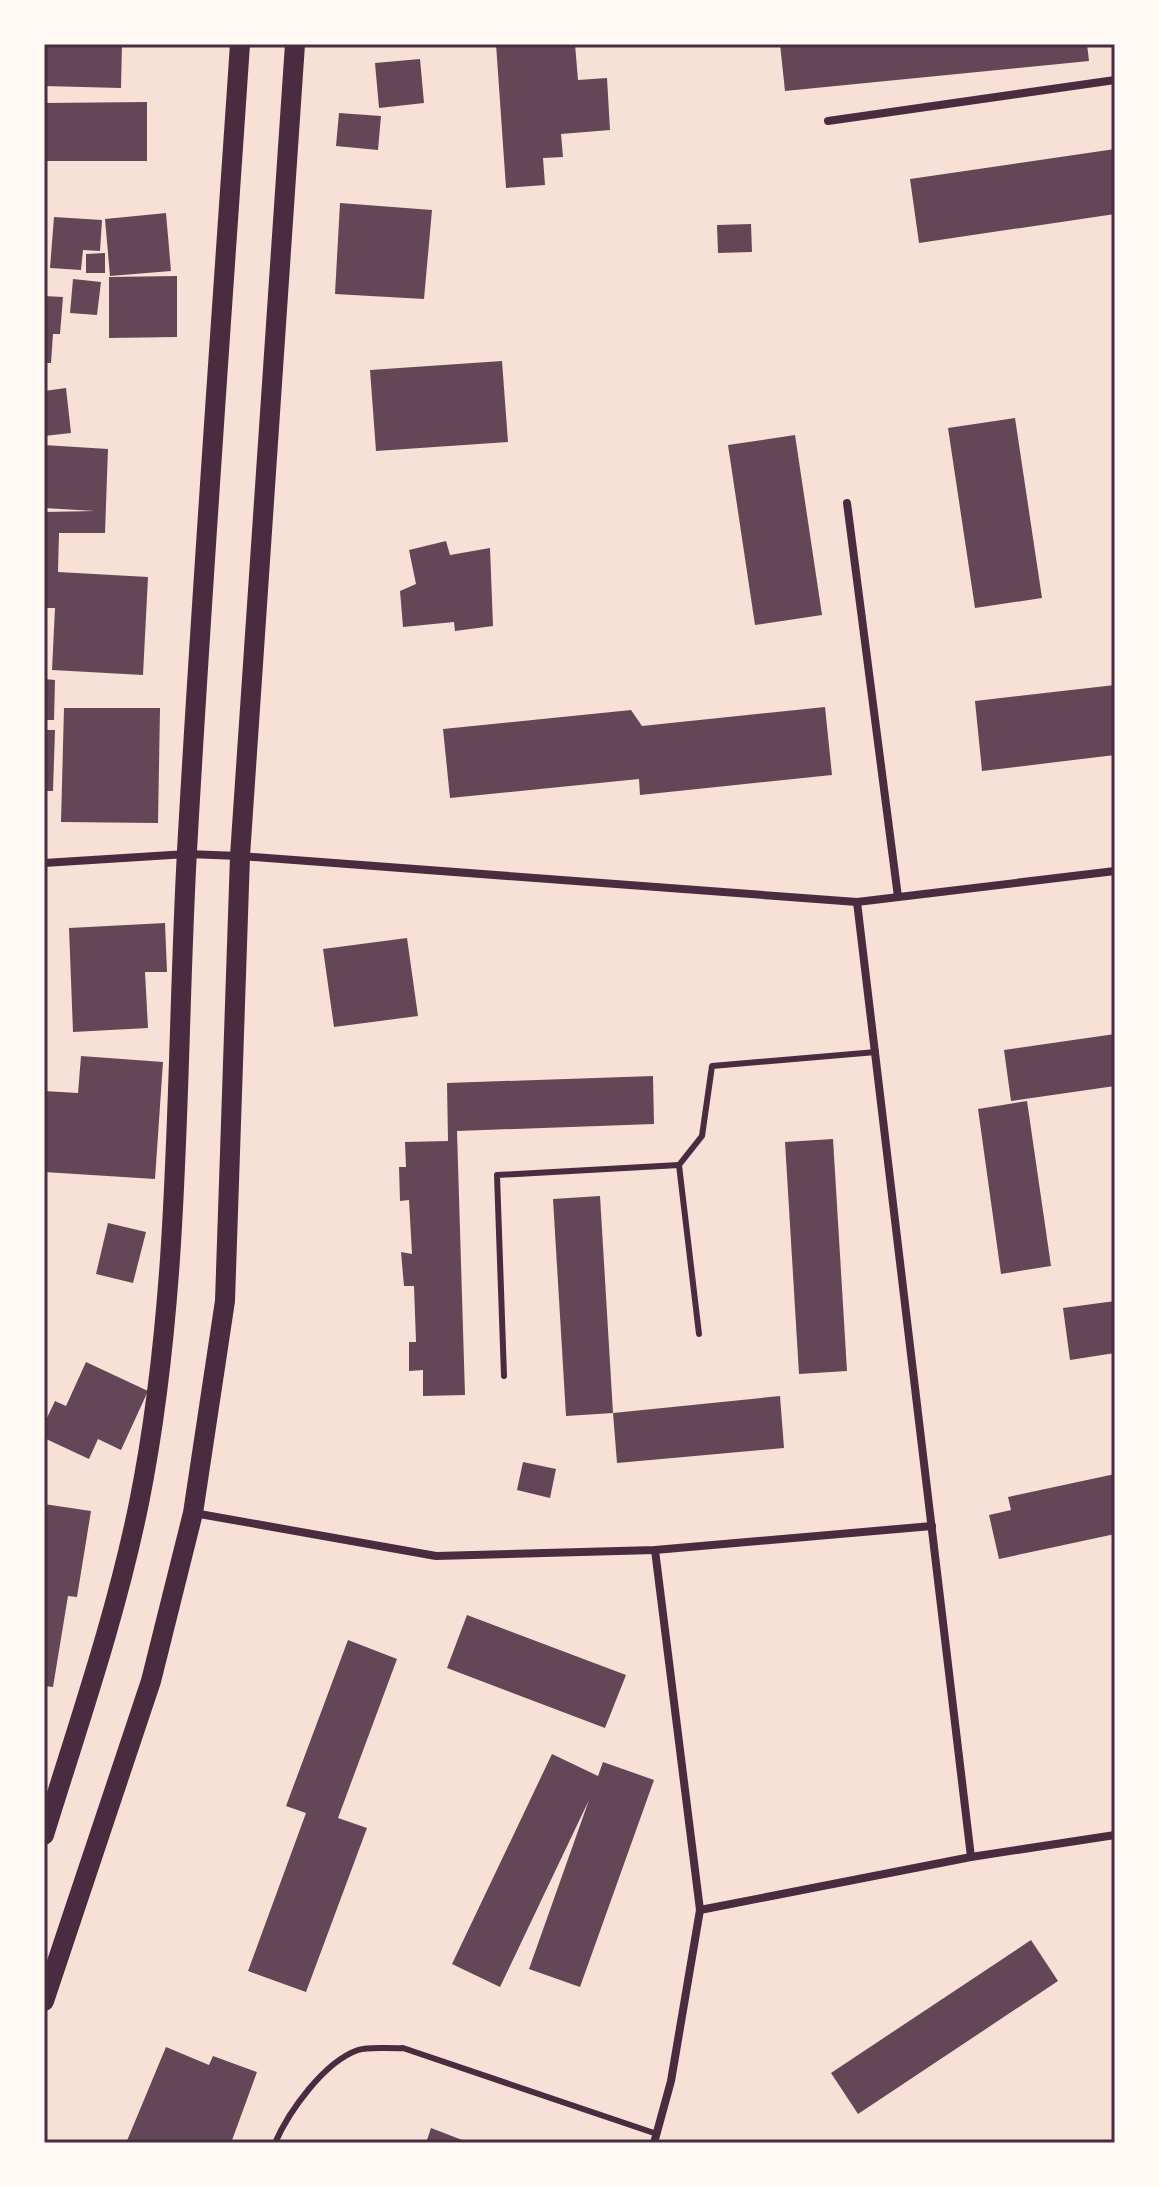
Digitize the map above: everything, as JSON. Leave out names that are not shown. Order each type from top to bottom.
[{"type":"main road","points":[[44,1835],[112,1618],[139,1501],[159,1372],[172,1221],[187,854],[240,44]]},
{"type":"main road","points":[[44,2001],[151,1681],[193,1513],[225,1301],[240,856],[295,44]]},
{"type":"street","points":[[828,121],[1115,80]]},
{"type":"street","points":[[847,503],[898,897]]},
{"type":"street","points":[[44,863],[187,854],[240,856],[857,902],[1115,871]]},
{"type":"street","points":[[857,902],[971,1857]]},
{"type":"street","points":[[193,1513],[436,1556],[655,1550],[932,1526]]},
{"type":"street","points":[[655,1550],[700,1910],[671,2081],[656,2138]]},
{"type":"street","points":[[700,1910],[971,1857],[1115,1835]]},
{"type":"lane","points":[[699,1334],[679,1165],[702,1136],[712,1066],[876,1052]]},
{"type":"lane","points":[[504,1376],[497,1175],[679,1165]]},
{"type":"lane","points":[[275,2143],[285,2121],[320,2076],[359,2050],[403,2048],[656,2138]]},
{"type":"building","points":[[44,44],[122,44],[121,88],[44,86]]},
{"type":"building","points":[[496,44],[575,44],[578,80],[607,78],[610,130],[561,134],[563,157],[543,158],[545,185],[506,188]]},
{"type":"building","points":[[780,44],[1087,44],[1089,61],[785,91]]},
{"type":"building","points":[[420,59],[424,103],[379,108],[375,63]]},
{"type":"building","points":[[147,102],[147,161],[44,161],[44,103]]},
{"type":"building","points":[[339,113],[381,116],[378,150],[336,146]]},
{"type":"building","points":[[1115,149],[1115,214],[919,243],[910,179]]},
{"type":"building","points":[[340,203],[432,210],[424,299],[335,294]]},
{"type":"building","points":[[166,213],[171,271],[110,276],[105,219]]},
{"type":"building","points":[[54,217],[102,220],[100,251],[83,250],[81,270],[50,268]]},
{"type":"building","points":[[751,224],[752,252],[718,253],[717,225]]},
{"type":"building","points":[[105,253],[105,273],[86,273],[86,254]]},
{"type":"building","points":[[177,276],[177,337],[109,338],[109,277]]},
{"type":"building","points":[[73,279],[101,282],[97,315],[70,313]]},
{"type":"building","points":[[44,296],[63,297],[60,334],[53,334],[51,363],[44,363]]},
{"type":"building","points":[[502,361],[508,442],[376,451],[370,370]]},
{"type":"building","points":[[66,388],[71,433],[44,436],[44,391]]},
{"type":"building","points":[[1015,418],[1042,598],[975,608],[948,428]]},
{"type":"building","points":[[795,435],[822,615],[755,625],[728,445]]},
{"type":"building","points":[[44,445],[108,449],[105,533],[59,533],[58,572],[148,577],[143,675],[52,670],[55,608],[44,608],[44,512],[95,511],[44,508]]},
{"type":"building","points":[[446,541],[450,555],[490,548],[493,626],[455,631],[454,622],[403,627],[400,591],[416,584],[409,550]]},
{"type":"building","points":[[44,679],[55,680],[54,720],[44,720]]},
{"type":"building","points":[[1115,685],[1115,755],[982,771],[975,701]]},
{"type":"building","points":[[825,707],[832,775],[640,795],[639,779],[450,798],[443,729],[631,710],[642,726]]},
{"type":"building","points":[[64,708],[160,708],[158,823],[61,822]]},
{"type":"building","points":[[44,730],[55,730],[53,791],[44,791]]},
{"type":"building","points":[[165,923],[167,972],[145,972],[148,1028],[73,1032],[69,928]]},
{"type":"building","points":[[407,938],[418,1016],[334,1027],[323,949]]},
{"type":"building","points":[[1115,1034],[1115,1086],[1011,1101],[1004,1050]]},
{"type":"building","points":[[81,1056],[163,1062],[155,1179],[44,1172],[44,1091],[78,1093]]},
{"type":"building","points":[[653,1076],[654,1124],[457,1131],[465,1395],[423,1396],[423,1370],[409,1371],[409,1342],[416,1342],[414,1286],[404,1286],[401,1252],[412,1254],[409,1200],[400,1201],[399,1167],[406,1167],[405,1142],[448,1141],[447,1083]]},
{"type":"building","points":[[1027,1101],[1051,1266],[1001,1274],[978,1109]]},
{"type":"building","points":[[833,1139],[847,1371],[799,1374],[785,1142]]},
{"type":"building","points":[[600,1196],[613,1413],[566,1416],[553,1199]]},
{"type":"building","points":[[108,1223],[146,1232],[133,1283],[96,1274]]},
{"type":"building","points":[[1115,1301],[1115,1353],[1070,1360],[1063,1308]]},
{"type":"building","points":[[86,1362],[148,1391],[121,1450],[98,1439],[89,1459],[44,1438],[44,1424],[55,1401],[66,1406]]},
{"type":"building","points":[[780,1396],[784,1448],[617,1463],[613,1413]]},
{"type":"building","points":[[523,1462],[556,1469],[550,1498],[517,1490]]},
{"type":"building","points":[[1115,1474],[1115,1534],[999,1559],[989,1515],[1011,1510],[1008,1497]]},
{"type":"building","points":[[44,1504],[91,1511],[77,1597],[68,1596],[53,1687],[44,1686]]},
{"type":"building","points":[[467,1615],[626,1675],[605,1728],[447,1668]]},
{"type":"building","points":[[348,1640],[397,1659],[338,1818],[367,1828],[306,1992],[248,1971],[306,1813],[286,1806]]},
{"type":"building","points":[[552,1754],[598,1776],[603,1762],[654,1780],[580,1987],[529,1969],[589,1800],[500,1987],[452,1964]]},
{"type":"building","points":[[1031,1940],[1058,1981],[858,2114],[831,2073]]},
{"type":"building","points":[[166,2047],[209,2065],[213,2056],[257,2072],[231,2143],[126,2143]]},
{"type":"building","points":[[431,2128],[470,2143],[426,2143]]}]
